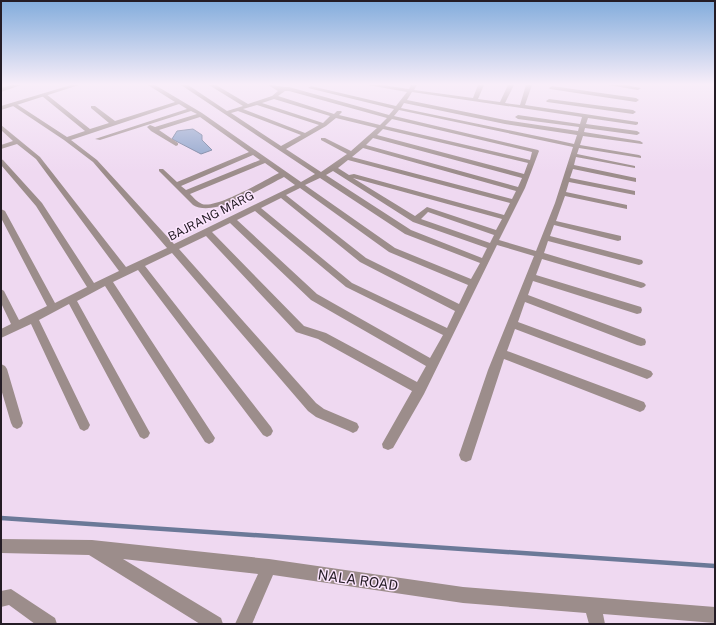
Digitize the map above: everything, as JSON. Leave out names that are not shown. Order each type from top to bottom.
[{"type":"street","points":[[28,114],[66,139],[95,161],[312,407],[320,413],[353,427]]},
{"type":"street","points":[[68,114],[89,131]]},
{"type":"street","points":[[102,114],[113,123]]},
{"type":"street","points":[[66,139],[141,114]]},
{"type":"street","points":[[98,139],[173,114]]},
{"type":"street","points":[[229,114],[408,232],[485,262]]},
{"type":"street","points":[[248,114],[306,135]]},
{"type":"street","points":[[291,114],[324,125]]},
{"type":"street","points":[[329,114],[531,162]]},
{"type":"street","points":[[381,114],[536,151]]},
{"type":"street","name":"BAJRANG MARG","points":[[1,334],[333,168],[362,146],[393,114]]},
{"type":"street","points":[[426,114],[542,139],[575,151],[633,167]]},
{"type":"street","points":[[467,114],[580,135],[640,143]]},
{"type":"street","points":[[581,114],[636,122]]},
{"type":"street","points":[[153,130],[201,115],[301,184],[373,238],[392,250],[474,284]]},
{"type":"street","points":[[466,455],[501,353],[563,192],[586,115]]},
{"type":"street","points":[[282,148],[324,125],[335,116]]},
{"type":"street","points":[[518,117],[637,133]]},
{"type":"street","points":[[145,124],[176,144]]},
{"type":"street","points":[[1,127],[38,158],[125,272]]},
{"type":"street","points":[[372,136],[525,177]]},
{"type":"street","points":[[323,139],[350,156],[514,202]]},
{"type":"street","points":[[388,444],[420,390],[474,284],[520,190],[542,139]]},
{"type":"street","points":[[1,147],[18,141]]},
{"type":"street","points":[[362,146],[520,190]]},
{"type":"street","points":[[575,151],[639,156]]},
{"type":"street","points":[[176,185],[255,152]]},
{"type":"street","points":[[1,160],[38,205],[92,288]]},
{"type":"street","points":[[186,194],[266,160]]},
{"type":"street","points":[[570,166],[633,180]]},
{"type":"street","points":[[333,168],[416,220],[495,241],[539,256],[641,284]]},
{"type":"street","points":[[161,170],[201,206],[212,207],[285,173]]},
{"type":"street","points":[[342,173],[506,218]]},
{"type":"street","points":[[567,179],[632,194]]},
{"type":"street","points":[[563,192],[624,207]]},
{"type":"street","points":[[281,194],[363,260],[460,309]]},
{"type":"street","points":[[255,207],[349,285],[448,333]]},
{"type":"street","points":[[416,220],[427,209],[495,241]]},
{"type":"street","points":[[1,211],[54,308]]},
{"type":"street","points":[[231,219],[314,297],[433,365]]},
{"type":"street","points":[[552,222],[618,238]]},
{"type":"street","points":[[206,231],[300,328],[322,336],[420,390]]},
{"type":"street","points":[[546,238],[639,262]]},
{"type":"street","points":[[139,265],[267,431]]},
{"type":"street","points":[[531,277],[637,310]]},
{"type":"street","points":[[107,281],[209,438]]},
{"type":"street","points":[[1,292],[17,326]]},
{"type":"street","points":[[523,298],[642,342]]},
{"type":"street","points":[[71,299],[144,433]]},
{"type":"street","points":[[33,318],[84,425]]},
{"type":"street","points":[[512,324],[647,374]]},
{"type":"street","points":[[501,353],[640,406]]},
{"type":"street","points":[[1,369],[17,423]]},
{"type":"street","name":"NALA ROAD","points":[[1,546],[92,548],[269,567],[463,595],[715,615]]},
{"type":"street","points":[[92,548],[215,624]]},
{"type":"street","points":[[243,624],[269,567]]},
{"type":"street","points":[[1,599],[11,596],[49,624]]},
{"type":"street","points":[[593,606],[597,624]]},
{"type":"water","points":[[193,129],[202,135],[202,140],[212,150],[201,154],[172,139],[177,131]]},
{"type":"waterway","points":[[1,518],[715,566]]}]
